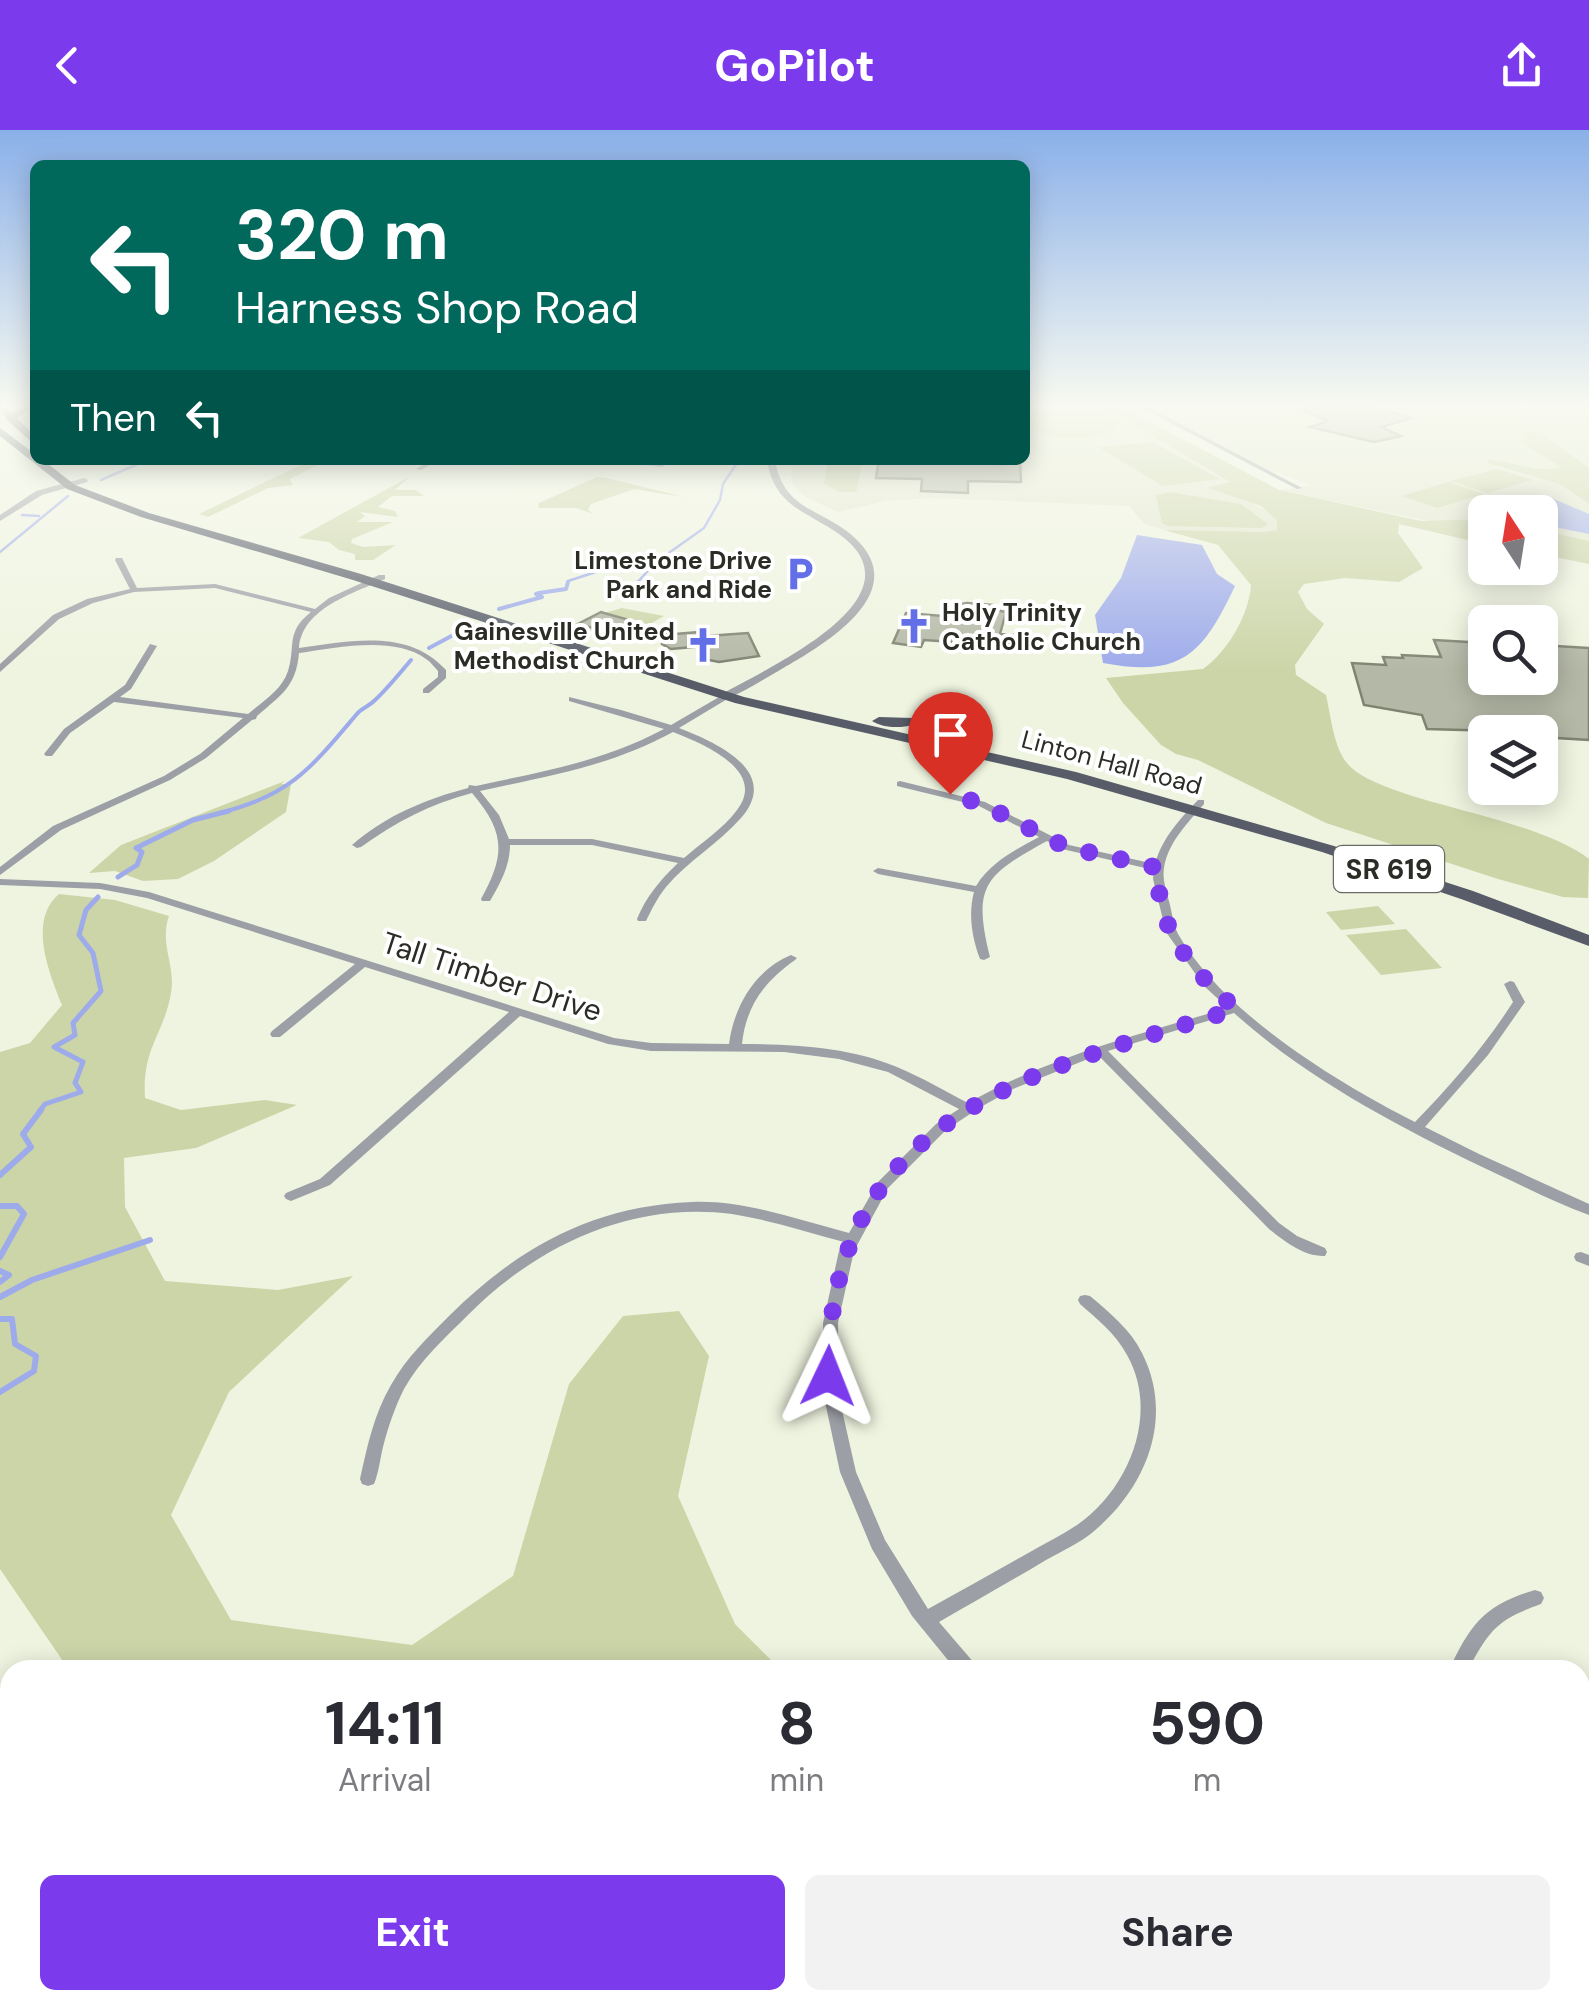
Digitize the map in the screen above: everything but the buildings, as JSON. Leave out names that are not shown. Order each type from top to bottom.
[{"type":"main road","name":"Linton Hall Road","points":[[96,496],[145,516],[376,579]]},
{"type":"main road","name":"Linton Hall Road","points":[[123,496],[731,693],[1198,806],[1427,881],[1589,941]]},
{"type":"main road","name":"Linton Hall Road","points":[[731,693],[964,739],[1406,862],[1589,928]]},
{"type":"main road","points":[[879,721],[915,722],[937,712],[940,727],[964,739]]},
{"type":"street","points":[[0,519],[35,496]]},
{"type":"street","points":[[357,845],[414,808],[472,787],[602,760],[669,729],[842,625],[864,600],[870,571],[848,535],[790,496]]},
{"type":"street","points":[[119,560],[134,590]]},
{"type":"street","points":[[0,872],[57,828],[186,767],[253,717],[289,680],[300,627],[315,611],[376,579]]},
{"type":"street","points":[[0,669],[56,617],[90,601],[134,590],[215,586],[315,611]]},
{"type":"street","points":[[294,650],[368,644],[414,650],[432,659],[442,670],[442,678],[426,691]]},
{"type":"street","points":[[49,754],[68,731],[133,681],[153,646]]},
{"type":"street","points":[[114,699],[253,717]]},
{"type":"street","points":[[572,699],[669,729],[726,752],[743,765],[751,783],[744,809],[655,893],[642,920]]},
{"type":"street","points":[[900,784],[982,804],[1044,838],[1088,854],[1159,868]]},
{"type":"street","points":[[472,787],[497,819],[507,842],[504,864],[486,899]]},
{"type":"street","points":[[1198,806],[1175,830],[1159,868],[1159,898],[1172,934],[1200,974],[1236,1009],[1312,1066],[1416,1129],[1589,1210]]},
{"type":"street","points":[[984,957],[974,910],[978,889],[999,865],[1044,838]]},
{"type":"street","points":[[507,842],[592,842],[686,862]]},
{"type":"street","points":[[878,870],[978,889]]},
{"type":"street","name":"Tall Timber Drive","points":[[0,882],[89,885],[149,895],[629,1045],[812,1050],[866,1061],[924,1084],[968,1108]]},
{"type":"street","points":[[734,1048],[740,1015],[748,998],[767,974],[791,958]]},
{"type":"street","points":[[276,1034],[364,962]]},
{"type":"street","points":[[1416,1129],[1476,1064],[1509,1018],[1519,1002],[1510,984]]},
{"type":"street","points":[[960,1660],[926,1620],[879,1544],[858,1498],[832,1414],[828,1338],[832,1298],[851,1239],[879,1190],[899,1165],[968,1108],[1022,1079],[1236,1009]]},
{"type":"street","points":[[292,1196],[325,1182],[518,1011]]},
{"type":"street","points":[[1101,1051],[1274,1226],[1292,1240],[1320,1252]]},
{"type":"street","points":[[368,1479],[387,1408],[415,1362],[483,1290],[546,1244],[620,1217],[697,1207],[749,1213],[851,1239]]},
{"type":"street","points":[[926,1620],[1085,1529],[1123,1492],[1136,1470],[1149,1418],[1144,1369],[1130,1340],[1110,1317],[1085,1300]]},
{"type":"street","points":[[1464,1660],[1484,1624],[1514,1603],[1536,1598]]},
{"type":"shaded area","points":[[1243,496],[1272,513],[1277,530],[1233,534],[1164,530],[1144,524],[1129,506],[933,498],[886,501],[838,512],[805,497]]},
{"type":"shaded area","points":[[1307,496],[1468,496],[1468,520],[1438,523]]},
{"type":"shaded area","points":[[1558,496],[1589,496],[1581,499],[1589,504],[1589,541],[1558,534]]},
{"type":"green space","points":[[237,496],[252,496],[208,517],[199,514]]},
{"type":"green space","points":[[375,496],[424,496],[392,496],[378,507],[395,511],[398,517],[360,512],[365,516],[357,522],[393,522],[352,539],[351,543],[363,547],[396,545],[373,560],[355,560],[355,554],[339,550],[329,542],[298,538]]},
{"type":"green space","points":[[555,496],[615,496],[591,504],[588,510],[594,514],[576,508],[538,508],[539,503]]},
{"type":"green space","points":[[1156,496],[1192,496],[1241,504],[1268,524],[1262,528],[1162,523]]},
{"type":"green space","points":[[1231,496],[1305,496],[1421,521],[1468,520],[1468,540],[1399,524],[1398,533],[1423,568],[1399,582],[1345,578],[1304,584],[1298,592],[1307,609],[1324,624],[1295,665],[1296,675],[1326,695],[1338,747],[1356,771],[1392,789],[1522,827],[1570,847],[1589,859],[1588,898],[1563,897],[1498,879],[1326,823],[1198,760],[1176,754],[1161,745],[1123,703],[1106,678],[1203,669],[1236,632],[1249,596],[1251,585],[1218,545],[1164,530],[1261,532],[1277,530],[1277,520],[1261,506]]},
{"type":"green space","points":[[1401,496],[1468,496],[1437,508]]},
{"type":"green space","points":[[1558,534],[1589,541],[1589,564],[1558,558]]},
{"type":"green space","points":[[622,608],[664,616],[621,641],[576,626],[610,633],[624,630],[632,621],[604,613]]},
{"type":"green space","points":[[285,781],[281,784],[291,784],[286,812],[214,861],[178,879],[143,881],[115,871],[89,873],[121,845]]},
{"type":"green space","points":[[59,894],[115,900],[169,916],[166,936],[171,993],[150,1053],[145,1098],[181,1110],[265,1100],[297,1105],[196,1148],[124,1158],[125,1207],[165,1281],[278,1290],[353,1276],[229,1392],[171,1515],[231,1620],[412,1645],[513,1576],[569,1384],[623,1316],[679,1311],[709,1356],[678,1496],[735,1624],[771,1660],[62,1660],[0,1569],[0,1052],[30,1043],[62,1005],[44,948],[44,919]]},
{"type":"green space","points":[[1378,906],[1395,924],[1341,930],[1326,912]]},
{"type":"green space","points":[[1406,929],[1442,968],[1381,975],[1346,935]]},
{"type":"water","points":[[1558,501],[1589,514],[1589,534],[1558,528]]},
{"type":"water","points":[[1137,535],[1202,545],[1217,574],[1235,586],[1200,644],[1171,663],[1153,667],[1103,663],[1095,615],[1121,578]]},
{"type":"waterway","points":[[0,552],[68,496]]},
{"type":"waterway","points":[[637,583],[656,562],[704,528],[721,496]]},
{"type":"waterway","points":[[22,515],[39,516]]},
{"type":"waterway","points":[[567,585],[568,581],[633,560]]},
{"type":"waterway","points":[[499,609],[542,597],[536,594],[539,593],[566,589],[568,582]]},
{"type":"waterway","points":[[630,589],[637,583]]},
{"type":"waterway","points":[[429,648],[472,625]]},
{"type":"waterway","points":[[219,813],[264,798],[297,778],[411,660]]},
{"type":"waterway","points":[[118,877],[137,865],[142,852],[136,848],[193,820],[229,811]]},
{"type":"waterway","points":[[39,1112],[45,1104],[81,1092],[75,1083],[83,1062],[54,1047],[75,1035],[73,1023],[101,991],[93,953],[79,935],[86,910],[98,897]]},
{"type":"waterway","points":[[0,1175],[31,1147],[23,1134],[41,1110]]},
{"type":"waterway","points":[[0,1206],[17,1206],[24,1214],[0,1257]]},
{"type":"waterway","points":[[0,1297],[32,1280],[150,1240]]},
{"type":"waterway","points":[[0,1271],[9,1275],[0,1282]]},
{"type":"waterway","points":[[0,1319],[12,1319],[15,1344],[36,1356],[34,1371],[0,1392]]},
{"type":"place","name":"Limestone Drive Park and Ride","points":[[800,574]]},
{"type":"place","name":"Holy Trinity Catholic Church","points":[[914,626]]},
{"type":"place","name":"Gainesville United Methodist Church","points":[[703,645]]},
{"type":"route","points":[[828,1376],[832,1298],[851,1239],[879,1190],[921,1143],[968,1108],[1022,1079],[1236,1009],[1200,974],[1172,934],[1159,898],[1159,868],[1066,847],[982,804],[950,794]]}]
